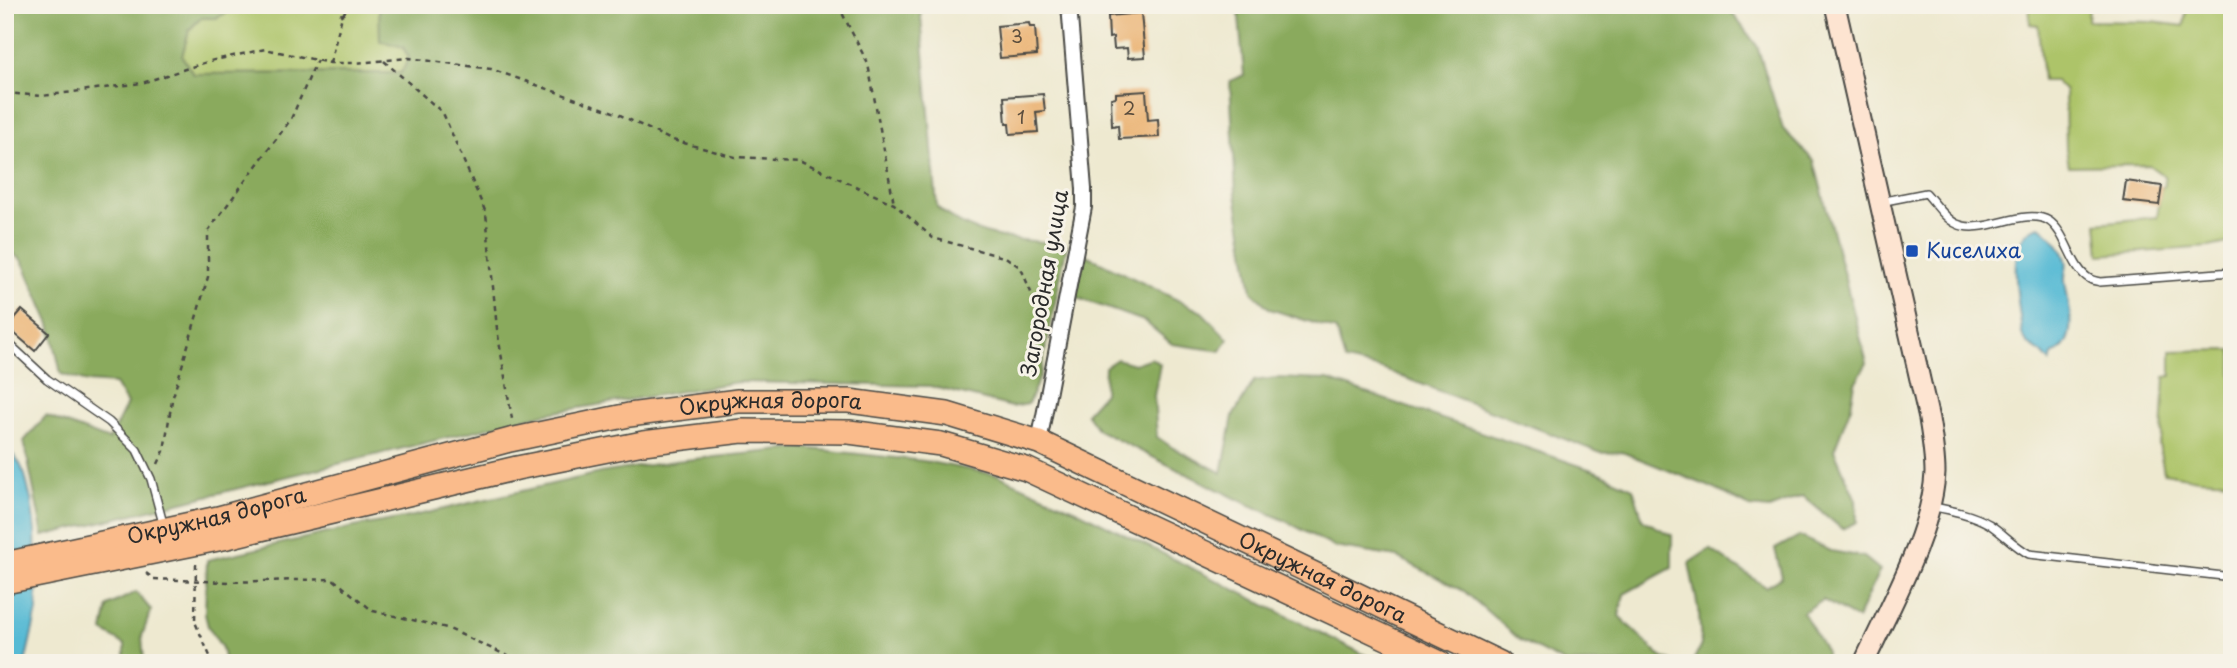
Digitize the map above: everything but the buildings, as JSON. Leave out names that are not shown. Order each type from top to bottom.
[{"type":"main road","points":[[1835,5],[1933,439],[1935,473],[1930,506],[1912,558],[1864,663]]},
{"type":"main road","name":"Окружная дорога","points":[[5,582],[167,539],[219,518],[516,439],[629,415],[738,401],[849,401],[947,414],[1039,442],[1500,663]]},
{"type":"main road","name":"Окружная дорога","points":[[167,539],[196,543],[517,468],[643,443],[742,431],[849,432],[941,444],[1026,469],[1440,663]]},
{"type":"main road","name":"Окружная дорога","points":[[5,564],[114,553]]},
{"type":"street","name":"Загородная улица","points":[[1039,442],[1084,206],[1069,5]]},
{"type":"lane","points":[[1880,202],[1926,193],[1951,219],[1965,226],[2029,218],[2048,220],[2082,272],[2089,279],[2100,282],[2232,272]]},
{"type":"lane","points":[[5,341],[47,379],[109,422],[137,450],[151,479],[167,539]]},
{"type":"lane","points":[[1930,506],[1985,522],[2029,554],[2232,577]]},
{"type":"path","points":[[335,5],[342,16]]},
{"type":"path","points":[[330,63],[342,16],[349,5]]},
{"type":"path","points":[[838,5],[868,64],[894,204]]},
{"type":"path","points":[[5,93],[42,96],[142,83],[210,61],[265,49],[330,63],[409,58],[491,69],[617,113],[669,139],[734,156],[799,160],[894,204],[933,238],[1007,258],[1021,268],[1055,355]]},
{"type":"path","points":[[151,479],[164,451],[172,400],[208,277],[208,231],[291,119],[317,60]]},
{"type":"path","points":[[384,61],[443,113],[486,213],[497,329],[516,439]]},
{"type":"path","points":[[196,543],[195,622],[213,663]]},
{"type":"path","points":[[114,553],[154,579],[228,582],[333,579],[373,611],[447,628],[510,657],[513,663]]},
{"type":"green space","points":[[5,5],[227,5],[228,12],[216,18],[201,18],[189,30],[182,56],[193,74],[401,73],[409,58],[403,47],[380,41],[379,5],[920,5],[937,207],[951,218],[982,232],[1015,239],[1067,244],[1040,376],[1028,404],[1012,407],[930,386],[738,382],[543,414],[43,536],[24,441],[46,416],[109,440],[127,404],[115,384],[87,382],[61,374],[50,324],[22,260],[5,248]]},
{"type":"green space","points":[[227,5],[379,5],[409,58],[401,73],[193,74],[182,56],[189,30],[201,18],[216,18],[228,12]]},
{"type":"green space","points":[[1238,5],[1726,5],[1757,46],[1783,129],[1814,161],[1867,363],[1855,383],[1851,406],[1834,450],[1856,500],[1857,522],[1842,529],[1803,496],[1769,509],[1750,507],[1713,488],[1622,452],[1601,453],[1382,369],[1345,361],[1336,330],[1270,309],[1252,292],[1236,195],[1230,81],[1244,75]]},
{"type":"green space","points":[[2029,5],[2089,5],[2088,21],[2152,22],[2184,26],[2187,5],[2232,5],[2232,242],[2209,247],[2100,255],[2097,223],[2157,217],[2161,189],[2165,185],[2164,176],[2149,165],[2069,166],[2065,91],[2055,81],[2043,81],[2038,25],[2030,24]]},
{"type":"green space","points":[[1084,254],[1202,312],[1228,339],[1221,351],[1172,344],[1144,321],[1075,297]]},
{"type":"green space","points":[[2232,350],[2232,481],[2164,473],[2159,444],[2162,436],[2165,377],[2171,376],[2171,351]]},
{"type":"green space","points":[[1151,358],[1160,364],[1154,396],[1157,437],[1222,473],[1233,416],[1254,381],[1276,378],[1328,380],[1595,471],[1633,488],[1643,520],[1672,535],[1672,568],[1624,594],[1619,616],[1661,657],[1675,663],[1565,663],[1520,640],[1464,591],[1397,557],[1334,547],[1098,430],[1086,413],[1104,393],[1105,367],[1117,359],[1134,364]]},
{"type":"green space","points":[[803,448],[924,461],[998,475],[1078,511],[1381,663],[225,663],[222,648],[208,626],[205,614],[207,560],[600,473],[675,461]]},
{"type":"green space","points":[[1799,536],[1831,551],[1864,557],[1880,570],[1857,619],[1823,600],[1803,612],[1826,652],[1826,663],[1692,663],[1701,645],[1699,613],[1689,563],[1710,549],[1766,587],[1782,577],[1775,549]]},
{"type":"green space","points":[[136,592],[151,610],[142,636],[144,663],[125,663],[125,645],[103,631],[108,606]]},
{"type":"water","points":[[2040,226],[2060,247],[2067,264],[2065,281],[2070,332],[2067,341],[2052,355],[2050,362],[2027,343],[2022,334],[2017,289],[2017,256],[2020,242],[2028,232]]},
{"type":"water","points":[[5,444],[25,475],[35,531],[37,611],[25,663],[5,663]]},
{"type":"place","name":"Киселиха","points":[[1912,251]]}]
